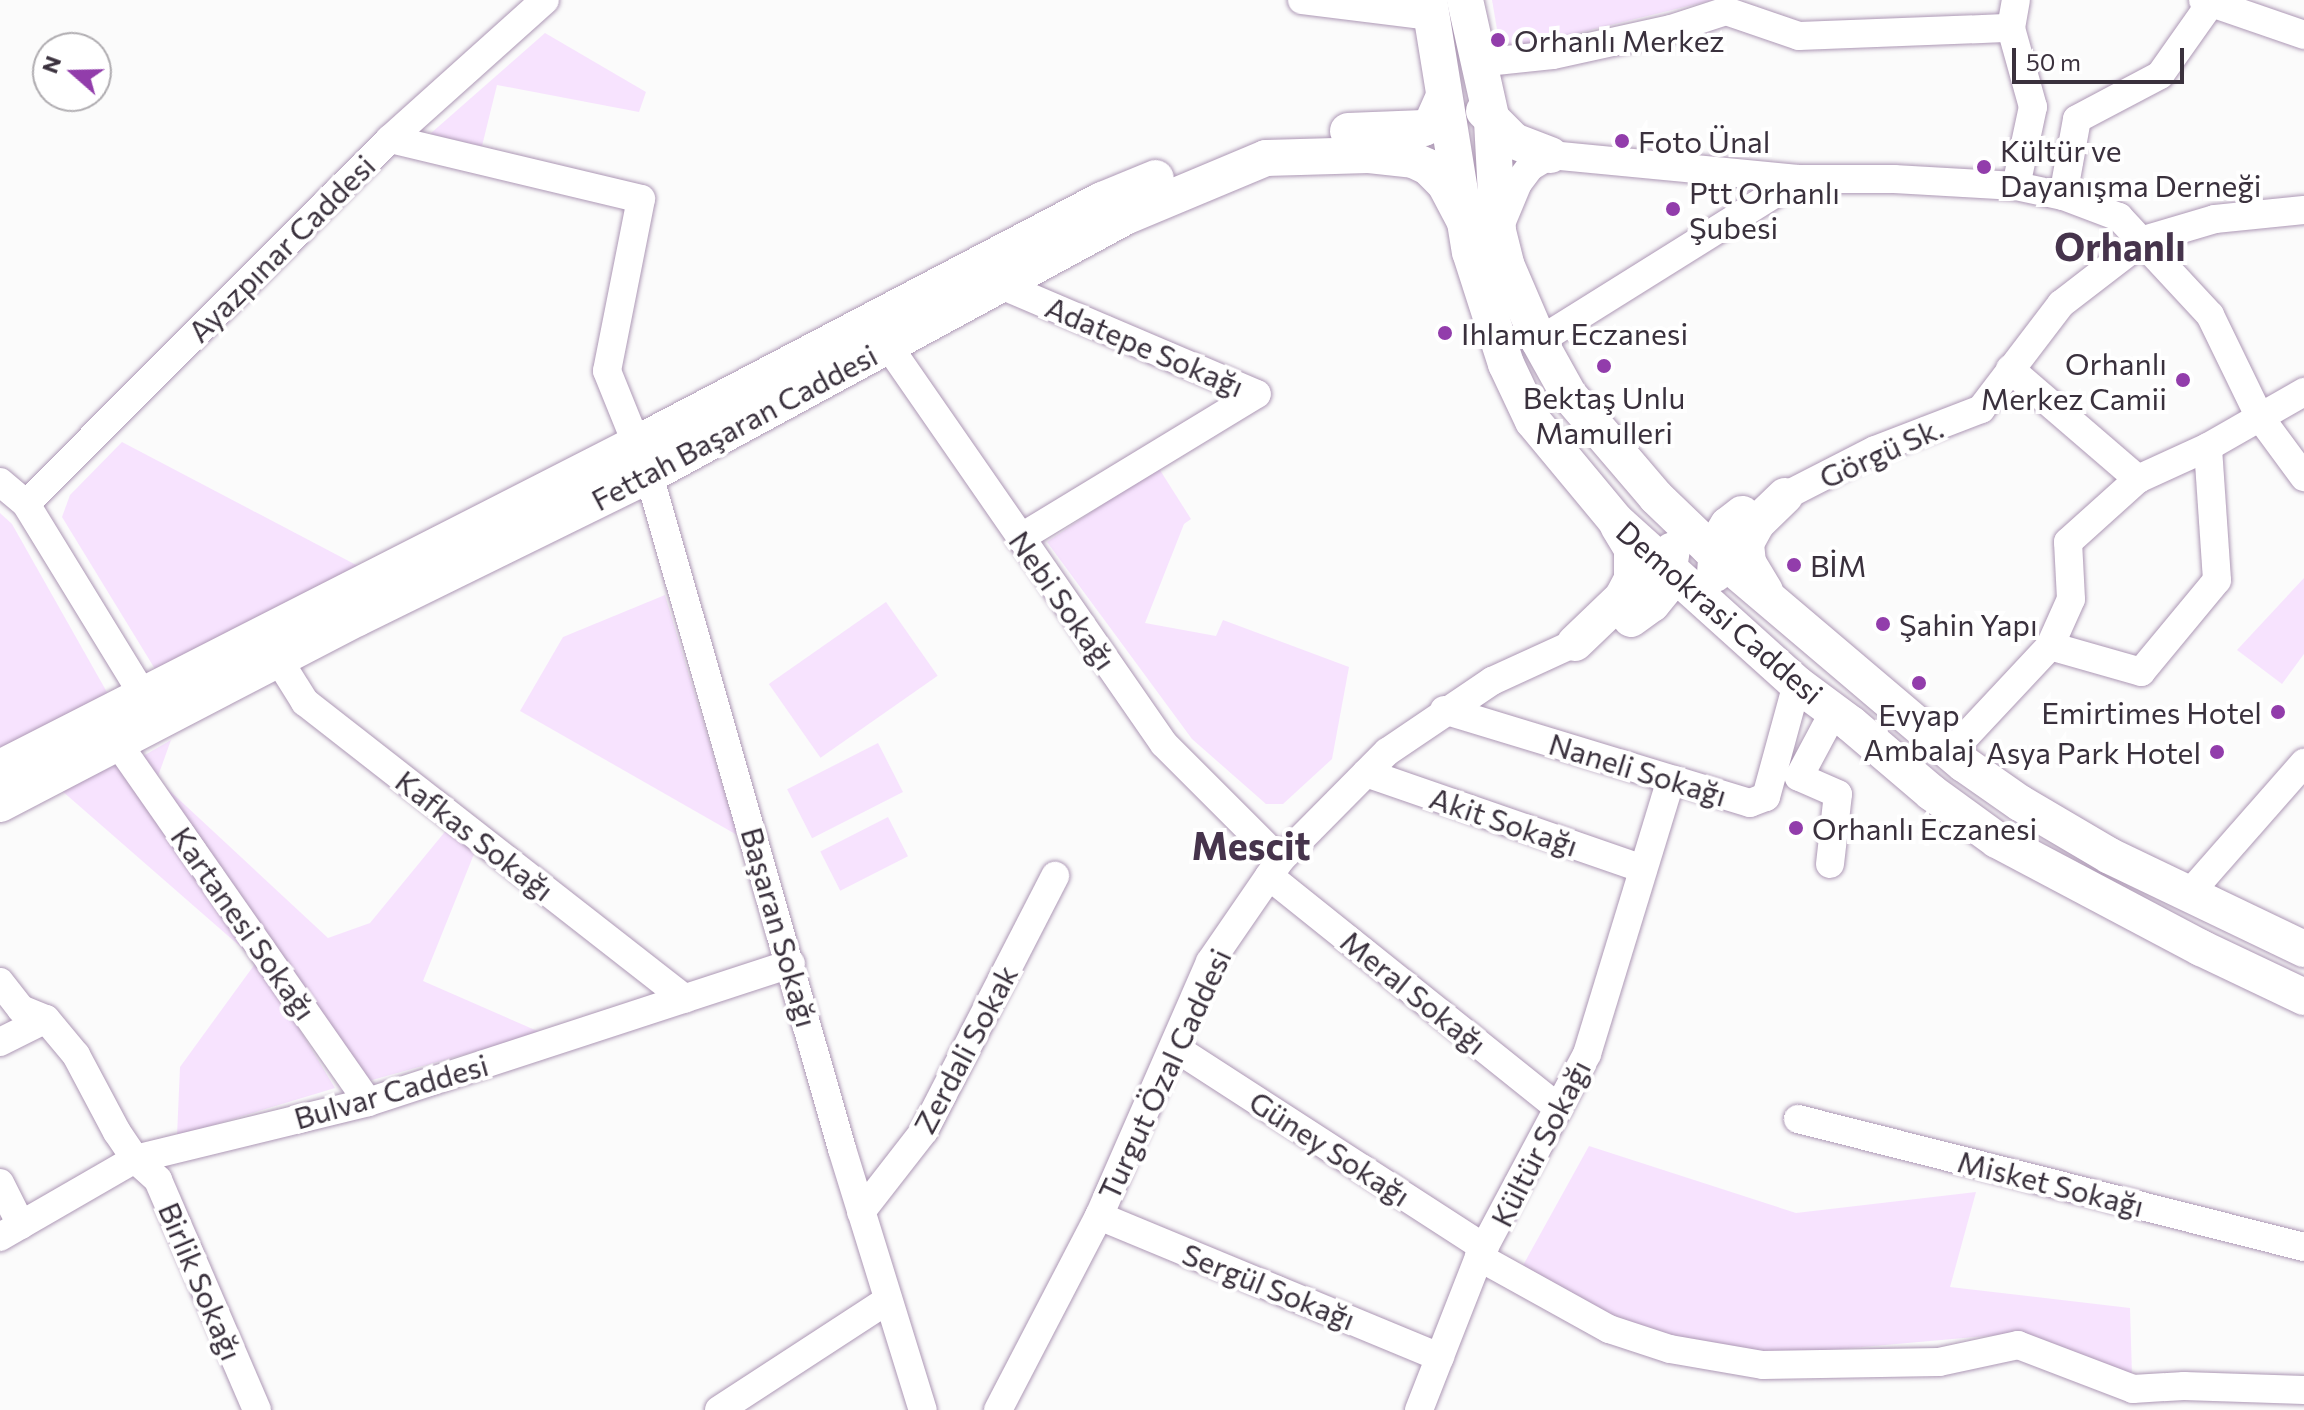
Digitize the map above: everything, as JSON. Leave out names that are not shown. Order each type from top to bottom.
[{"type":"main road","name":"Demokrasi Caddesi","points":[[1465,0],[1492,121],[1498,231],[1506,264],[1539,341],[1569,395],[1664,505],[1950,753],[2033,810],[2110,856],[2304,949]]},
{"type":"main road","name":"Demokrasi Caddesi","points":[[1430,8],[1451,152],[1470,252],[1518,394],[1533,421],[1616,521],[1797,684],[1851,724],[1932,793],[1997,840],[2201,948],[2304,997]]},
{"type":"main road","points":[[1436,55],[1492,121],[1514,141],[1550,155]]},
{"type":"main road","name":"Fettah Başaran Caddesi","points":[[0,804],[119,745],[879,332],[1102,200],[1243,144],[1287,133],[1395,131],[1432,123],[1443,98]]},
{"type":"main road","name":"Fettah Başaran Caddesi","points":[[1395,131],[1431,140],[1451,152],[1480,186],[1498,231]]},
{"type":"main road","name":"Fettah Başaran Caddesi","points":[[879,332],[999,284],[1125,217],[1266,158],[1369,155],[1413,160],[1428,167],[1445,184],[1464,220]]},
{"type":"main road","name":"Fettah Başaran Caddesi","points":[[0,768],[142,693],[643,460]]},
{"type":"main road","points":[[1664,505],[1708,521],[1742,514],[1785,496]]},
{"type":"main road","points":[[1774,603],[1754,576],[1746,543],[1757,523],[1785,496]]},
{"type":"main road","points":[[1631,619],[1660,596],[1671,573],[1669,526],[1664,505]]},
{"type":"main road","points":[[1738,631],[1718,588],[1715,552],[1721,534],[1742,514]]},
{"type":"main road","points":[[1575,643],[1622,598],[1632,579],[1632,549],[1616,521]]},
{"type":"main road","points":[[1575,643],[1678,601],[1708,605]]},
{"type":"street","name":"Ayazpınar Caddesi","points":[[26,504],[390,139],[545,0]]},
{"type":"street","points":[[1302,0],[1430,8]]},
{"type":"street","points":[[2016,0],[2011,28],[2033,107],[2016,186]]},
{"type":"street","points":[[2033,107],[2077,119],[2160,75],[2209,2],[2304,35]]},
{"type":"street","points":[[1477,63],[1553,55],[1671,29],[1736,5],[1799,36],[2011,28]]},
{"type":"street","points":[[2063,196],[2077,119]]},
{"type":"street","name":"Başaran Sokağı","points":[[390,139],[641,199],[607,371],[643,460],[861,1212],[923,1410]]},
{"type":"street","points":[[1498,231],[1518,183],[1530,167],[1550,155],[1798,179],[1894,179],[2016,186],[2063,196],[2119,217],[2144,240],[2210,315],[2259,416],[2304,477]]},
{"type":"street","points":[[1731,172],[1744,177],[1751,186],[1752,202],[1746,213]]},
{"type":"street","points":[[1539,341],[1798,179]]},
{"type":"street","points":[[2144,240],[2215,219],[2304,210]]},
{"type":"street","name":"Görgü Sk.","points":[[1785,496],[1875,450],[1981,409],[1991,400],[2010,369],[2061,304],[2144,240]]},
{"type":"street","name":"Adatepe Sokağı","points":[[999,284],[1257,394],[1020,538]]},
{"type":"street","name":"Nebi Sokağı","points":[[879,332],[1164,744],[1275,868]]},
{"type":"street","points":[[2010,369],[2138,479]]},
{"type":"street","points":[[1950,753],[2050,646],[2071,599],[2068,542],[2138,479],[2208,447],[2304,392]]},
{"type":"street","points":[[2050,646],[2141,672],[2217,580],[2208,447]]},
{"type":"street","points":[[0,482],[26,504],[142,693]]},
{"type":"street","name":"Turgut Özal Caddesi","points":[[998,1410],[1099,1216],[1210,962],[1275,868],[1387,752],[1444,710],[1492,681],[1575,643]]},
{"type":"street","name":"Kafkas Sokağı","points":[[278,659],[305,702],[685,999]]},
{"type":"street","name":"Naneli Sokağı","points":[[1444,710],[1750,803],[1766,797],[1797,684]]},
{"type":"street","points":[[1830,864],[1838,794],[1799,777],[1830,719],[1851,724]]},
{"type":"street","name":"Kartanesi Sokağı","points":[[119,745],[368,1102]]},
{"type":"street","points":[[2188,895],[2304,763]]},
{"type":"street","name":"Akit Sokağı","points":[[1366,773],[1643,869]]},
{"type":"street","name":"Kültür Sokağı","points":[[1419,1410],[1482,1252],[1587,1054],[1671,780]]},
{"type":"street","name":"Meral Sokağı","points":[[1275,868],[1559,1108]]},
{"type":"street","name":"Zerdali Sokak","points":[[861,1212],[924,1131],[1055,876]]},
{"type":"street","name":"Bulvar Caddesi","points":[[10,1231],[135,1159],[368,1102],[791,964]]},
{"type":"street","name":"Birlik Sokağı","points":[[0,982],[21,1009],[46,1019],[76,1055],[135,1159],[158,1180],[257,1410]]},
{"type":"street","points":[[0,1042],[46,1019]]},
{"type":"street","name":"Güney Sokağı","points":[[1174,1047],[1482,1252],[1609,1329],[1670,1349],[1763,1365],[1939,1362],[2018,1345],[2133,1389],[2184,1386],[2304,1390]]},
{"type":"street","name":"Misket Sokağı","points":[[1798,1119],[2304,1247]]},
{"type":"street","points":[[0,1183],[10,1231]]},
{"type":"street","name":"Sergül Sokağı","points":[[1099,1216],[1440,1357]]},
{"type":"street","points":[[719,1410],[888,1300]]},
{"type":"shaded area","points":[[1492,0],[1713,0],[1517,48],[1499,41]]},
{"type":"shaded area","points":[[545,33],[646,92],[639,112],[497,85],[482,146],[430,134]]},
{"type":"shaded area","points":[[122,442],[360,567],[155,669],[62,517],[70,495]]},
{"type":"shaded area","points":[[1158,467],[1191,519],[1184,524],[1145,623],[1216,636],[1223,620],[1349,667],[1332,759],[1283,804],[1266,804],[1192,739],[1047,542]]},
{"type":"shaded area","points":[[0,513],[12,524],[108,694],[0,751]]},
{"type":"shaded area","points":[[2304,578],[2304,654],[2282,684],[2237,650]]},
{"type":"shaded area","points":[[665,595],[737,835],[520,711],[563,637]]},
{"type":"shaded area","points":[[886,602],[938,676],[820,758],[769,684]]},
{"type":"shaded area","points":[[171,740],[157,779],[328,938],[370,923],[448,828],[476,849],[423,981],[542,1033],[365,1082],[138,759]]},
{"type":"shaded area","points":[[878,743],[903,792],[812,838],[787,789]]},
{"type":"shaded area","points":[[118,764],[258,961],[335,1088],[177,1136],[180,1067],[257,961],[61,790]]},
{"type":"shaded area","points":[[888,817],[908,856],[840,891],[820,852]]},
{"type":"shaded area","points":[[1589,1146],[1796,1213],[1976,1192],[1950,1287],[2130,1308],[2132,1376],[2020,1333],[1784,1354],[1673,1338],[1600,1310],[1521,1269]]},
{"type":"place","name":"Orhanlı Merkez","points":[[1498,40]]},
{"type":"place","name":"Foto Ünal","points":[[1622,141]]},
{"type":"place","name":"Kültür ve Dayanışma Derneği","points":[[1984,167]]},
{"type":"place","name":"Ptt Orhanlı Şubesi","points":[[1673,209]]},
{"type":"place","name":"Ihlamur Eczanesi","points":[[1445,333]]},
{"type":"place","name":"Bektaş Unlu Mamulleri","points":[[1604,366]]},
{"type":"place","name":"Orhanlı Merkez Camii","points":[[2183,380]]},
{"type":"place","name":"BİM","points":[[1794,565]]},
{"type":"place","name":"Şahin Yapı","points":[[1883,624]]},
{"type":"place","name":"Evyap Ambalaj","points":[[1919,683]]},
{"type":"place","name":"Emirtimes Hotel","points":[[2278,712]]},
{"type":"place","name":"Asya Park Hotel","points":[[2217,752]]},
{"type":"place","name":"Orhanlı Eczanesi","points":[[1796,828]]},
{"type":"district","name":"Orhanlı","points":[[2120,246]]},
{"type":"district","name":"Mescit","points":[[1251,845]]}]
